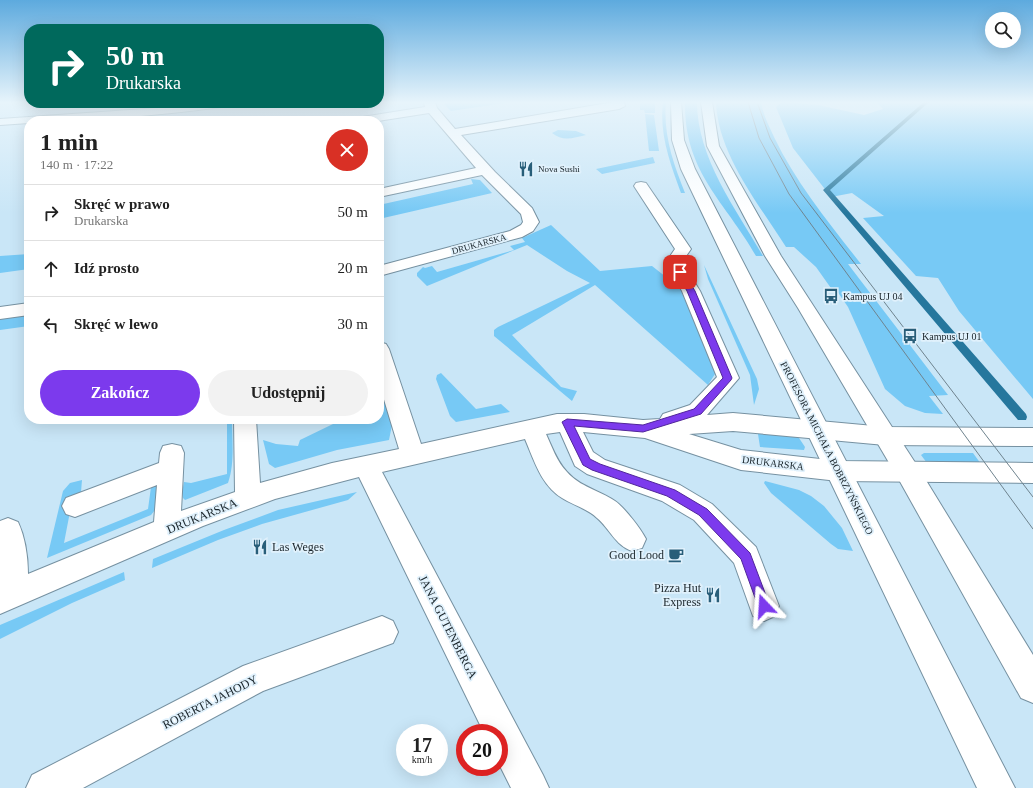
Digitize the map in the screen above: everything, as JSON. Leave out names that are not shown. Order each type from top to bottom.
[{"type":"street","points":[[384,192],[485,170],[457,139]]},
{"type":"street","name":"PROFESORA MICHAŁA BOBRZYŃSKIEGO","points":[[678,139],[688,169],[996,788]]},
{"type":"street","points":[[712,139],[713,146],[773,256],[808,308],[907,471],[1033,686]]},
{"type":"street","name":"DRUKARSKA","points":[[384,270],[523,231],[530,226],[531,218],[485,170]]},
{"type":"street","points":[[641,186],[683,249],[674,262],[691,291],[728,378],[698,412],[643,428]]},
{"type":"street","points":[[0,313],[24,310]]},
{"type":"street","points":[[384,365],[412,455]]},
{"type":"street","points":[[567,422],[587,462],[602,470],[671,493],[703,512],[746,556],[764,606]]},
{"type":"street","name":"DRUKARSKA","points":[[6,597],[168,529],[248,498],[298,482],[366,465],[532,428],[567,422],[643,428],[733,422],[885,436],[1033,437]]},
{"type":"street","points":[[245,424],[248,498]]},
{"type":"street","points":[[532,428],[549,467],[558,480],[570,490],[606,509],[632,539]]},
{"type":"street","name":"DRUKARSKA","points":[[643,428],[740,460],[838,470],[1033,473]]},
{"type":"street","points":[[74,506],[171,461],[168,529]]},
{"type":"street","name":"JANA GUTENBERGA","points":[[366,465],[530,788]]},
{"type":"street","points":[[0,532],[8,530],[14,566],[6,597]]},
{"type":"street","name":"ROBERTA JAHODY","points":[[45,788],[255,678],[382,632]]},
{"type":"shaded area","points":[[648,139],[657,139],[659,151],[649,151]]},
{"type":"shaded area","points":[[664,139],[668,139],[685,193],[681,193]]},
{"type":"shaded area","points":[[689,139],[703,139],[711,163],[720,182],[763,256],[756,256],[708,185],[691,148]]},
{"type":"shaded area","points":[[723,139],[775,139],[803,187],[861,264],[848,264],[948,395],[929,396],[943,414],[925,413],[905,406],[885,389],[848,307],[837,291],[833,291],[816,267],[794,247],[786,247],[742,178]]},
{"type":"shaded area","points":[[789,139],[1033,139],[1033,399],[959,311],[938,278],[916,276],[863,218],[884,216],[852,193],[831,197],[793,148]]},
{"type":"shaded area","points":[[653,157],[655,163],[602,174],[596,169]]},
{"type":"shaded area","points":[[471,179],[480,180],[492,193],[384,218],[384,204],[473,184]]},
{"type":"shaded area","points":[[551,225],[600,271],[652,266],[680,288],[714,369],[715,374],[708,385],[595,285],[512,335],[561,387],[577,391],[572,401],[494,336],[494,330],[498,327],[590,283],[567,271],[527,245],[427,286],[417,276],[417,273],[423,267],[425,268],[432,266],[437,272],[514,250],[510,246],[525,242],[522,238]]},
{"type":"shaded area","points":[[24,254],[24,270],[0,273],[0,256]]},
{"type":"shaded area","points":[[704,265],[757,379],[759,389],[754,405],[750,375],[708,279]]},
{"type":"shaded area","points":[[24,315],[24,327],[0,330],[0,318]]},
{"type":"shaded area","points":[[441,373],[476,409],[501,404],[510,412],[456,422],[450,416],[436,379],[437,375]]},
{"type":"shaded area","points":[[384,399],[392,425],[389,440],[337,450],[275,468],[269,464],[263,440],[276,444],[298,446],[300,440],[333,424],[384,424]]},
{"type":"shaded area","points":[[227,424],[232,424],[232,468],[228,483],[185,500],[183,498],[182,492],[184,482],[191,483],[227,474]]},
{"type":"shaded area","points":[[758,434],[794,436],[799,438],[805,447],[804,450],[760,447]]},
{"type":"shaded area","points":[[924,453],[973,453],[981,464],[927,463],[921,455]]},
{"type":"shaded area","points":[[82,480],[81,492],[73,496],[64,543],[148,509],[151,487],[157,485],[155,510],[151,515],[47,558],[63,491],[70,483]]},
{"type":"shaded area","points":[[765,481],[799,490],[811,496],[824,506],[842,528],[853,551],[838,549],[831,544],[771,493],[764,483]]},
{"type":"shaded area","points":[[357,492],[348,500],[262,524],[218,540],[152,568],[153,559],[224,530],[278,510]]},
{"type":"shaded area","points":[[124,572],[125,580],[72,603],[0,639],[0,625]]},
{"type":"waterway","points":[[885,139],[826,190],[1022,417]]},
{"type":"tram line","points":[[759,139],[789,194],[1033,529]]},
{"type":"tram line","points":[[770,139],[801,193],[1033,497]]},
{"type":"place","name":"Nova Sushi","points":[[526,169]]},
{"type":"place","name":"Kampus UJ 04","points":[[831,296]]},
{"type":"place","name":"Kampus UJ 01","points":[[910,336]]},
{"type":"place","name":"Las Weges","points":[[260,547]]},
{"type":"place","name":"Good Lood","points":[[676,555]]},
{"type":"place","name":"Pizza Hut Express","points":[[713,595]]},
{"type":"route","points":[[680,272],[691,291],[728,378],[698,412],[643,428],[567,422],[584,459],[587,462],[596,467],[671,493],[703,512],[746,556],[764,606]]}]
